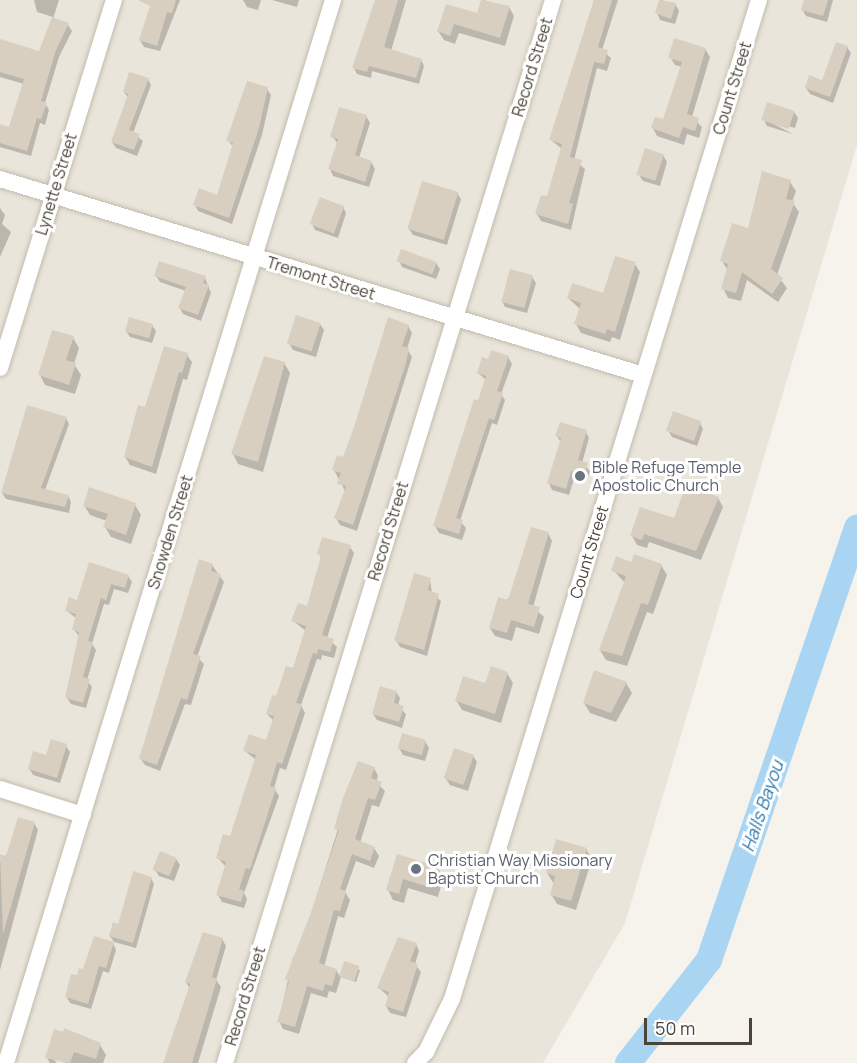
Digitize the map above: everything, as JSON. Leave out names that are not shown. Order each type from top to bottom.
[{"type":"street","name":"Lynette Street","points":[[0,368],[114,0]]},
{"type":"street","name":"Snowden Street","points":[[6,1063],[333,0]]},
{"type":"street","name":"Record Street","points":[[225,1063],[552,0]]},
{"type":"street","name":"Count Street","points":[[415,1063],[426,1052],[452,999],[759,0]]},
{"type":"street","name":"Tremont Street","points":[[0,179],[453,319],[644,375]]},
{"type":"street","points":[[0,789],[83,815]]},
{"type":"shaded area","points":[[0,0],[857,0],[857,145],[625,923],[543,1063],[0,1063]]},
{"type":"building","points":[[138,0],[176,0],[172,13],[167,12],[157,46],[139,40],[150,6]]},
{"type":"building","points":[[375,0],[398,0],[384,47],[422,59],[416,78],[369,66],[367,72],[352,68]]},
{"type":"building","points":[[481,0],[510,6],[500,38],[454,24],[450,36],[437,31],[446,4],[477,13]]},
{"type":"building","points":[[594,0],[612,0],[598,47],[608,50],[604,64],[594,62],[570,157],[582,160],[569,203],[573,204],[568,224],[535,214],[541,195],[547,196],[562,144],[549,140]]},
{"type":"building","points":[[659,0],[676,3],[671,19],[655,13]]},
{"type":"building","points":[[804,0],[828,0],[823,16],[801,10]]},
{"type":"building","points":[[52,17],[69,23],[56,50],[41,101],[47,103],[41,119],[37,118],[27,151],[0,143],[0,124],[9,127],[24,79],[0,72],[0,39],[39,51]]},
{"type":"building","points":[[674,38],[706,48],[687,114],[699,118],[695,131],[683,127],[679,138],[651,128],[655,117],[663,119],[682,62],[668,58]]},
{"type":"building","points":[[836,42],[848,46],[830,97],[805,88],[809,75],[822,80]]},
{"type":"building","points":[[129,72],[149,78],[129,130],[140,134],[134,150],[111,142],[128,94],[123,92]]},
{"type":"building","points":[[247,81],[268,87],[259,128],[229,218],[193,205],[199,188],[217,195],[233,143],[226,141]]},
{"type":"building","points":[[767,102],[795,111],[789,129],[761,120]]},
{"type":"building","points":[[339,107],[367,115],[355,155],[372,161],[365,182],[328,169],[338,139],[330,137]]},
{"type":"building","points":[[645,148],[664,154],[655,181],[636,175]]},
{"type":"building","points":[[762,171],[791,180],[786,199],[795,201],[771,269],[783,278],[772,294],[742,272],[736,293],[721,289],[728,264],[720,261],[732,223],[748,228]]},
{"type":"building","points":[[422,181],[458,192],[444,240],[407,229]]},
{"type":"building","points":[[320,197],[344,206],[334,233],[310,224]]},
{"type":"building","points":[[401,249],[437,262],[432,274],[397,261]]},
{"type":"building","points":[[615,256],[636,262],[615,332],[607,329],[605,334],[574,324],[581,303],[567,298],[572,283],[603,293]]},
{"type":"building","points":[[159,261],[206,276],[203,283],[209,285],[198,315],[178,308],[186,287],[154,276]]},
{"type":"building","points":[[510,269],[533,275],[524,308],[501,302]]},
{"type":"building","points":[[296,315],[321,323],[311,352],[287,344]]},
{"type":"building","points":[[129,317],[153,324],[149,338],[125,331]]},
{"type":"building","points":[[388,317],[409,325],[402,346],[409,348],[353,525],[334,518],[346,486],[337,484],[341,473],[332,470],[337,455],[343,457],[354,427]]},
{"type":"building","points":[[52,330],[74,336],[66,360],[76,363],[69,385],[38,375]]},
{"type":"building","points":[[164,346],[188,353],[182,373],[179,372],[152,467],[124,457],[138,405],[145,407]]},
{"type":"building","points":[[491,350],[509,356],[497,391],[503,393],[494,420],[489,418],[456,518],[463,520],[459,534],[433,526],[474,399],[478,400],[486,376],[477,373],[482,357],[488,359]]},
{"type":"building","points":[[264,356],[285,362],[258,462],[231,454]]},
{"type":"building","points":[[27,405],[67,417],[41,488],[69,495],[65,507],[1,493]]},
{"type":"building","points":[[673,411],[701,421],[694,441],[666,431]]},
{"type":"building","points":[[560,422],[587,430],[578,460],[588,463],[584,475],[571,471],[566,489],[547,483],[561,438],[555,436]]},
{"type":"building","points":[[686,485],[719,497],[696,551],[644,534],[642,540],[630,536],[640,507],[674,518]]},
{"type":"building","points":[[89,487],[136,503],[126,535],[103,527],[108,514],[83,506]]},
{"type":"building","points":[[531,527],[549,532],[528,604],[540,607],[534,627],[511,620],[507,633],[489,628],[498,597],[508,600]]},
{"type":"building","points":[[322,537],[351,545],[322,635],[334,639],[330,652],[318,649],[317,654],[313,653],[296,703],[302,704],[282,764],[277,762],[270,786],[276,788],[250,869],[246,868],[239,889],[244,891],[241,902],[216,895],[226,862],[216,858],[223,834],[230,836],[256,755],[243,751],[249,734],[266,740],[274,716],[266,714],[272,695],[276,696],[286,666],[293,668],[306,626],[291,621],[298,603],[307,606],[321,556],[317,554]]},
{"type":"building","points":[[634,554],[662,564],[648,605],[641,603],[622,656],[599,650],[626,576],[611,571],[616,556],[631,562]]},
{"type":"building","points":[[199,559],[213,564],[211,571],[221,574],[193,654],[201,656],[187,700],[181,698],[157,765],[139,759]]},
{"type":"building","points":[[89,562],[129,575],[125,588],[111,584],[106,600],[101,598],[88,641],[93,642],[83,677],[90,679],[83,703],[65,698],[79,632],[72,630],[76,614],[65,611],[69,597],[77,600]]},
{"type":"building","points":[[414,573],[431,578],[428,590],[439,594],[424,650],[394,641]]},
{"type":"building","points":[[491,666],[508,672],[495,714],[455,701],[463,676],[485,683]]},
{"type":"building","points":[[594,670],[627,682],[611,713],[583,703]]},
{"type":"building","points":[[380,686],[397,691],[394,703],[404,706],[399,722],[372,714]]},
{"type":"building","points":[[402,733],[426,740],[422,755],[398,748]]},
{"type":"building","points":[[51,739],[67,744],[57,778],[28,769],[33,751],[46,755]]},
{"type":"building","points":[[454,748],[474,755],[463,785],[444,778]]},
{"type":"building","points":[[358,761],[375,767],[371,778],[382,782],[375,800],[368,798],[355,839],[375,847],[370,861],[352,854],[340,889],[346,891],[340,911],[334,910],[319,963],[337,969],[332,986],[325,984],[323,991],[307,986],[295,1027],[277,1022],[289,981],[285,979],[339,830],[334,829],[343,798]]},
{"type":"building","points":[[18,817],[35,822],[3,934],[0,854],[6,856]]},
{"type":"building","points":[[556,839],[587,848],[571,901],[550,895],[555,876],[546,873]]},
{"type":"building","points":[[160,851],[177,858],[169,876],[153,870]]},
{"type":"building","points":[[397,854],[439,867],[432,888],[403,879],[399,894],[386,890]]},
{"type":"building","points":[[133,871],[152,877],[133,943],[109,936],[113,922],[118,924]]},
{"type":"building","points":[[203,932],[223,938],[212,977],[217,979],[192,1063],[163,1063],[190,984],[185,982]]},
{"type":"building","points":[[94,936],[114,942],[106,968],[99,966],[88,1004],[65,997],[71,974],[77,975],[79,968],[83,969]]},
{"type":"building","points":[[398,937],[417,943],[410,961],[418,964],[403,1012],[385,1006],[389,992],[377,988]]},
{"type":"building","points":[[344,961],[359,966],[354,981],[339,976]]},
{"type":"building","points":[[64,1028],[101,1043],[96,1059],[74,1052],[70,1063],[45,1058],[54,1029],[63,1032]]},
{"type":"waterway","name":"Halls Bayou","points":[[628,1063],[709,960],[857,528]]},
{"type":"place","name":"Bible Refuge Temple Apostolic Church","points":[[580,476]]},
{"type":"place","name":"Christian Way Missionary Baptist Church","points":[[416,869]]}]
